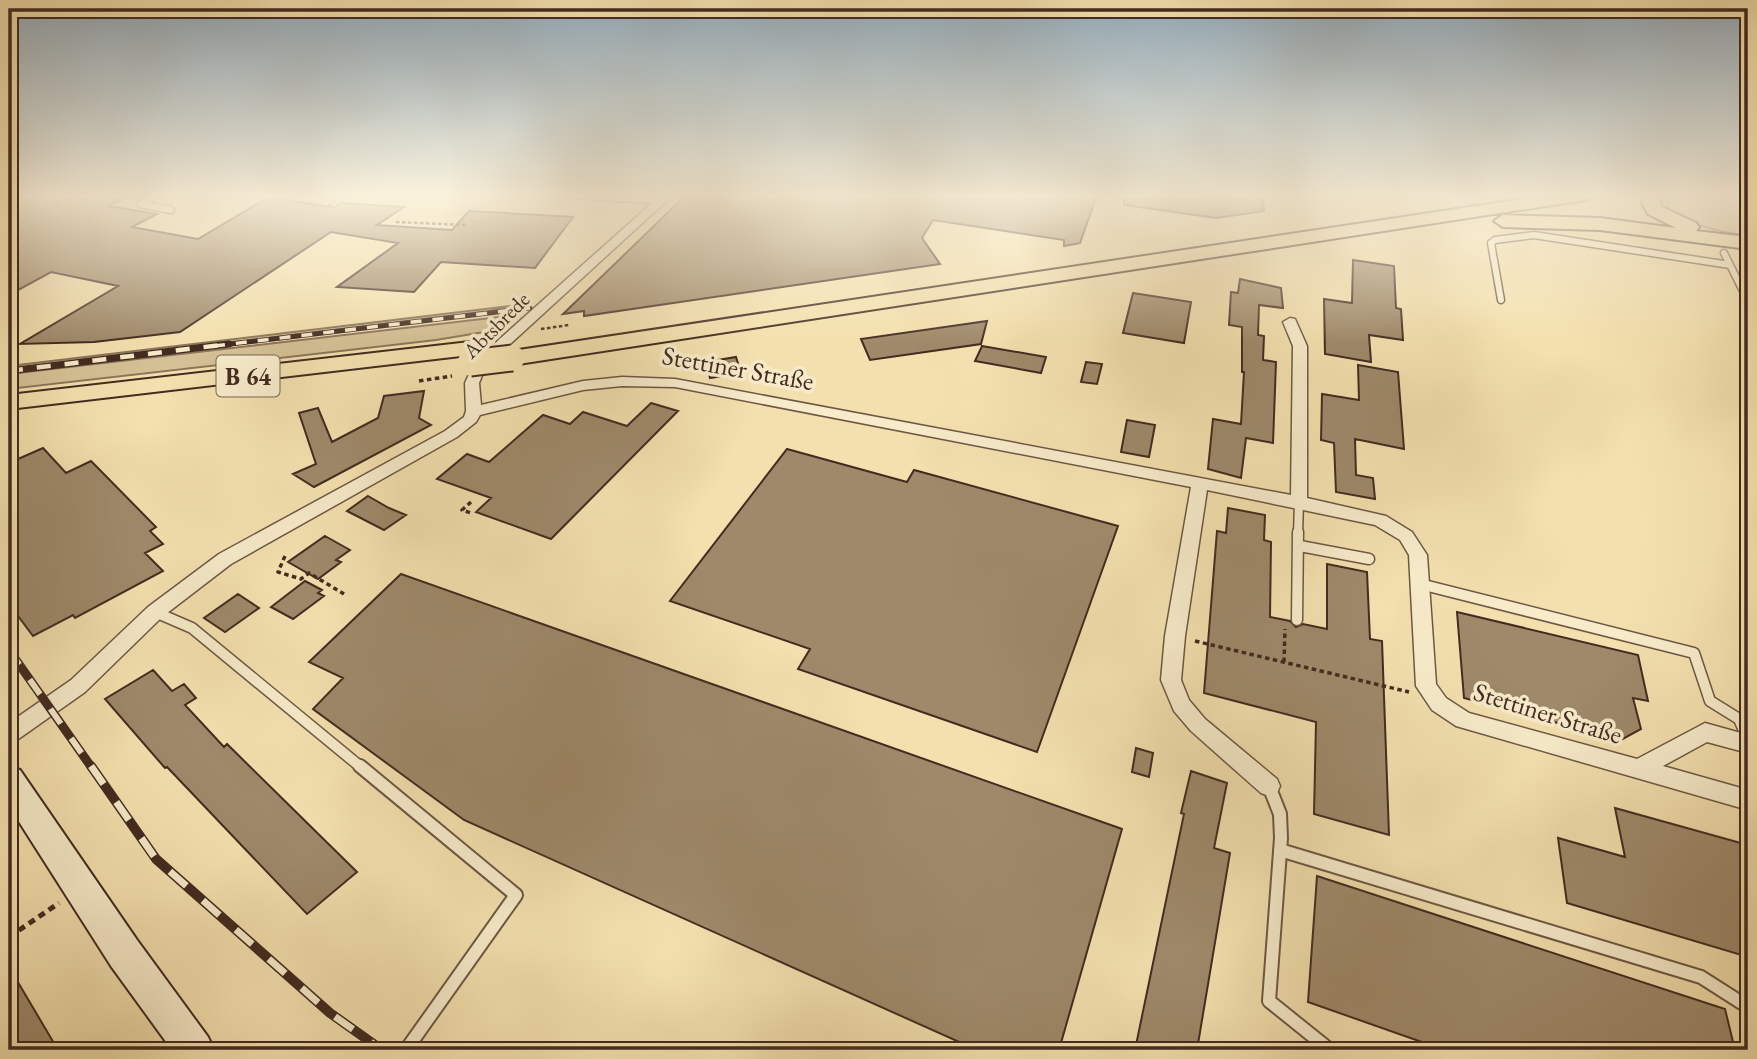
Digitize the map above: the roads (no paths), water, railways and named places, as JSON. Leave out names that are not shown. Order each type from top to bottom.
[{"type":"highway","name":"B 64","points":[[9,418],[478,361],[524,343],[1173,244]]},
{"type":"highway","name":"B 64","points":[[524,343],[1242,244]]},
{"type":"highway","name":"B 64","points":[[9,402],[478,361]]},
{"type":"main road","points":[[9,780],[17,814],[82,887],[124,953],[195,1050]]},
{"type":"street","name":"Abtsbrede","points":[[474,411],[472,383],[478,361],[489,356],[612,244]]},
{"type":"street","points":[[1290,322],[1300,346],[1299,502]]},
{"type":"street","name":"Stettiner Straße","points":[[474,411],[491,409],[572,387],[610,382],[674,383],[1299,502],[1380,520],[1406,536],[1419,555],[1426,686],[1439,704],[1463,720],[1748,800]]},
{"type":"street","points":[[9,734],[78,687],[155,612],[225,559],[451,434],[471,419],[474,411]]},
{"type":"street","points":[[1200,484],[1175,636],[1171,680],[1181,705],[1198,725],[1269,786]]},
{"type":"street","name":"Stettiner Straße","points":[[1639,769],[1705,732],[1748,742]]},
{"type":"lane","points":[[1491,244],[1501,300]]},
{"type":"lane","points":[[1591,244],[1730,265]]},
{"type":"lane","points":[[1735,245],[1730,265],[1748,301]]},
{"type":"lane","points":[[1297,620],[1299,502]]},
{"type":"lane","points":[[1300,546],[1369,559]]},
{"type":"lane","points":[[1420,584],[1694,653],[1710,701],[1740,719],[1748,742]]},
{"type":"lane","points":[[155,612],[192,628],[516,895],[406,1050]]},
{"type":"lane","points":[[1269,786],[1280,814],[1280,850],[1269,1001],[1330,1050]]},
{"type":"lane","points":[[1280,850],[1701,977],[1748,1007]]},
{"type":"railway","points":[[214,346],[530,308]]},
{"type":"railway","points":[[9,371],[229,344]]},
{"type":"railway","points":[[9,650],[92,768]]},
{"type":"railway","points":[[91,766],[156,859],[330,1013],[382,1050]]}]
